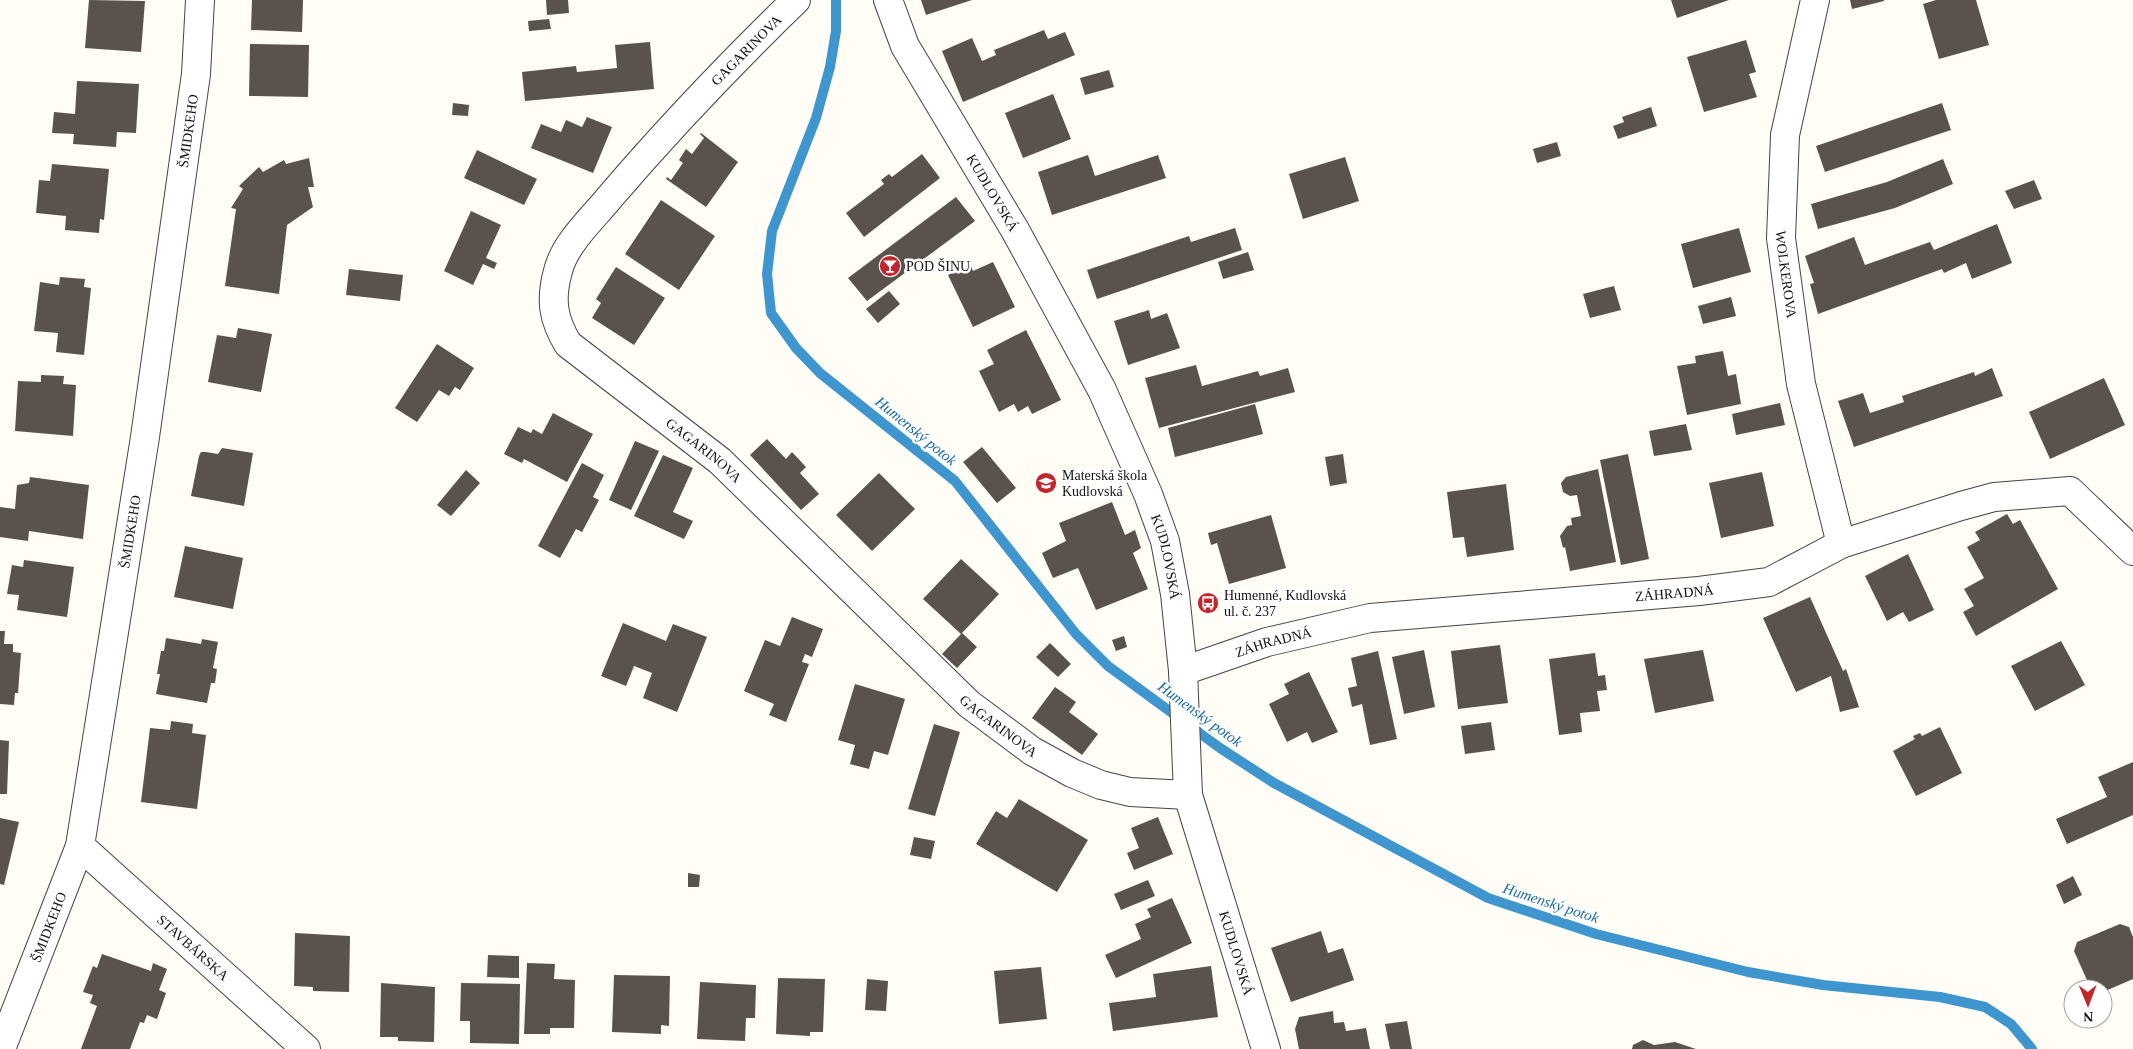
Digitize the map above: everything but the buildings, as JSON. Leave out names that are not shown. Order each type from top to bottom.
[{"type":"street","name":"ŠMIDKEHO","points":[[1,1049],[80,846],[145,436],[196,74],[200,0]]},
{"type":"street","name":"GAGARINOVA","points":[[795,0],[663,135],[576,237],[558,270],[552,303],[559,328],[568,344],[720,462],[969,704],[1032,751],[1072,773],[1100,785],[1130,792],[1188,795]]},
{"type":"street","name":"KUDLOVSKÁ","points":[[888,0],[906,46],[1015,230],[1102,390],[1148,494],[1165,541],[1174,594],[1184,683],[1188,795],[1266,1049]]},
{"type":"street","name":"WOLKEROVA","points":[[1815,0],[1785,135],[1781,238],[1801,384],[1841,544]]},
{"type":"street","name":"ZÁHRADNÁ","points":[[1184,683],[1267,642],[1370,618],[1699,591],[1769,582],[1841,544],[1994,497],[2070,491],[2133,552]]},
{"type":"street","name":"STAVBÁRSKA","points":[[80,846],[306,1049]]},
{"type":"waterway","name":"Humenský potok","points":[[836,0],[836,31],[830,67],[816,118],[772,231],[767,274],[771,313],[796,348],[820,373],[955,481],[1076,634],[1108,666],[1220,748],[1274,783],[1488,898],[1596,934],[1748,972],[1823,985],[1940,997],[1985,1007],[2011,1024],[2032,1049]]},
{"type":"place","name":"POD ŠINU","points":[[890,266]]},
{"type":"place","name":"Materská škola Kudlovská","points":[[1046,483]]},
{"type":"place","name":"Humenné, Kudlovská ul. č. 237","points":[[1208,603]]}]
